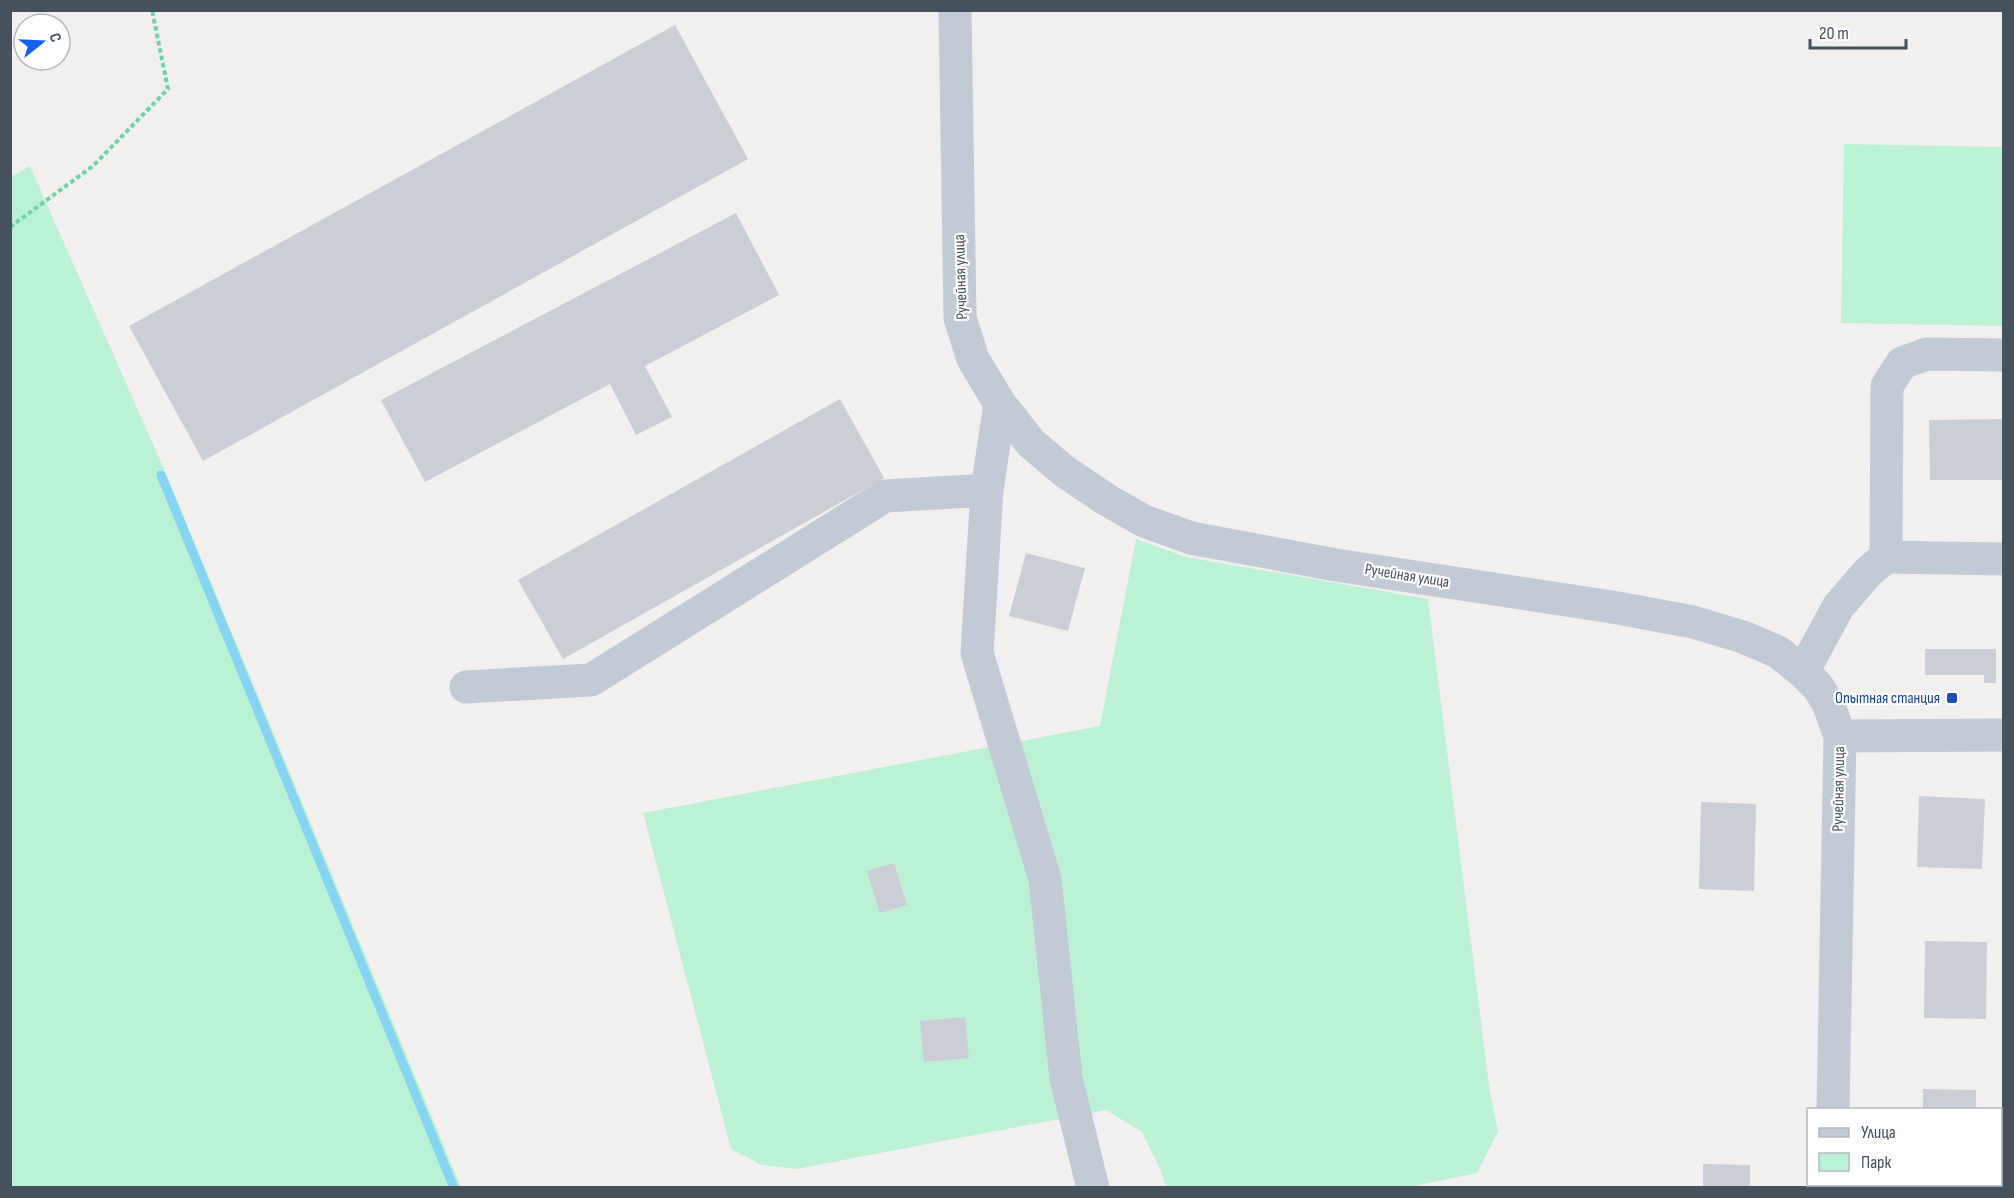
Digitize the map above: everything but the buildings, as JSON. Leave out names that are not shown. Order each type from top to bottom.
[{"type":"street","name":"Ручейная улица","points":[[955,10],[960,318],[973,359],[1000,404],[1031,443],[1064,471],[1107,501],[1144,521],[1191,538],[1336,565],[1612,607],[1693,622],[1743,637],[1778,652],[1818,687],[1828,703],[1840,736],[1833,1108]]},
{"type":"street","points":[[1886,557],[1887,386],[1902,363],[1927,354],[2004,355]]},
{"type":"street","points":[[1000,404],[987,490],[977,653],[1045,879],[1066,1078],[1093,1188]]},
{"type":"street","points":[[466,687],[591,680],[885,496],[987,490]]},
{"type":"street","points":[[1803,672],[1838,607],[1868,572],[1886,557],[2004,559]]},
{"type":"street","points":[[1840,736],[2004,735]]},
{"type":"path","points":[[10,227],[93,165],[168,89],[152,10]]},
{"type":"green space","points":[[1844,144],[2003,147],[2003,326],[1841,323]]},
{"type":"green space","points":[[30,166],[168,478],[461,1187],[11,1187],[10,177]]},
{"type":"green space","points":[[1136,539],[1186,557],[1428,599],[1489,1086],[1498,1132],[1477,1173],[1404,1188],[1166,1187],[1142,1132],[1106,1110],[796,1169],[762,1165],[731,1149],[643,813],[1100,726]]},
{"type":"waterway","points":[[161,475],[454,1188]]},
{"type":"place","name":"Опытная станция","points":[[1952,698]]}]
